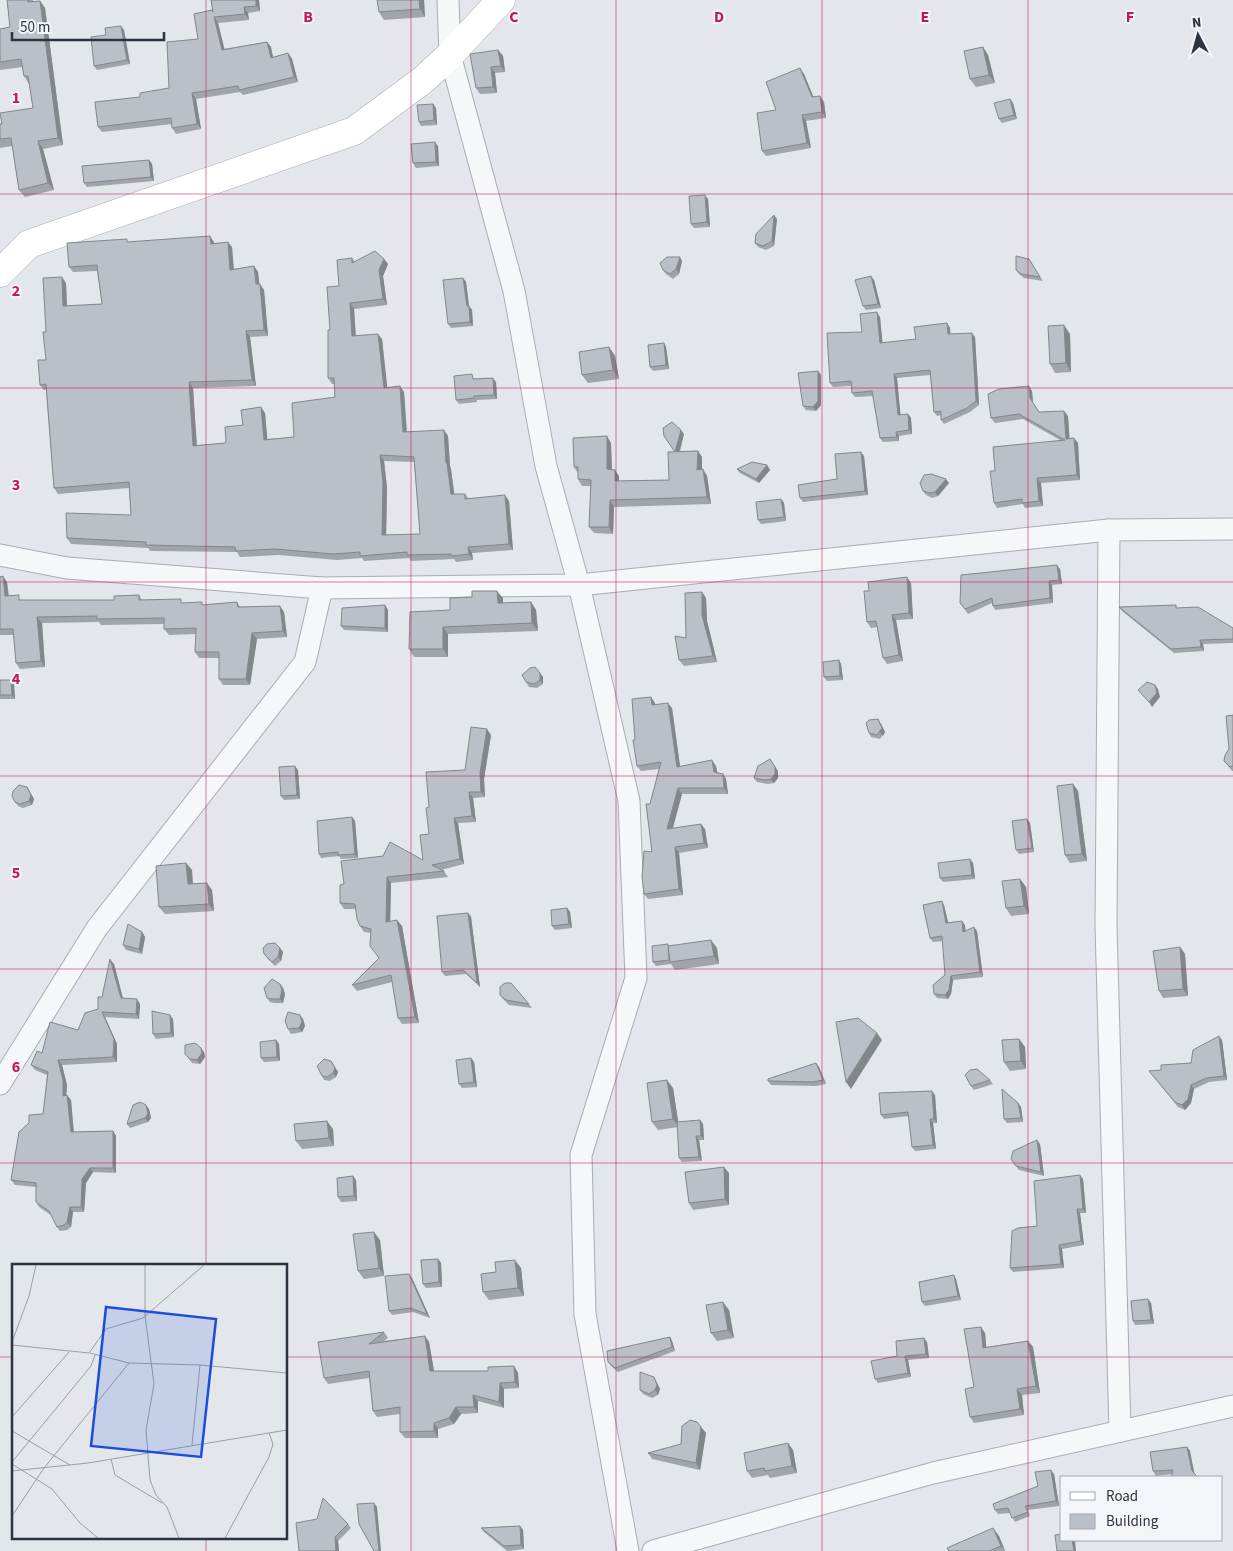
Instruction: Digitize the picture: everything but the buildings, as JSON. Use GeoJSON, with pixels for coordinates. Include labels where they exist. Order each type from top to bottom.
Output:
{"type":"FeatureCollection","features":[{"type":"Feature","properties":{"kind":"street"},"geometry":{"type":"LineString","coordinates":[[448,0],[450,56],[514,291],[546,466],[579,586],[629,801],[636,978],[581,1155],[585,1314],[628,1551]]}},
{"type":"Feature","properties":{"kind":"street"},"geometry":{"type":"LineString","coordinates":[[0,273],[29,244],[354,131],[423,80],[450,56],[501,0]]}},
{"type":"Feature","properties":{"kind":"street"},"geometry":{"type":"LineString","coordinates":[[0,555],[67,568],[322,588],[579,586],[1109,530],[1233,529]]}},
{"type":"Feature","properties":{"kind":"street"},"geometry":{"type":"LineString","coordinates":[[1109,530],[1106,926],[1120,1431]]}},
{"type":"Feature","properties":{"kind":"street"},"geometry":{"type":"LineString","coordinates":[[0,1084],[97,928],[305,662],[322,588]]}},
{"type":"Feature","properties":{"kind":"street"},"geometry":{"type":"LineString","coordinates":[[653,1551],[932,1473],[1233,1406]]}}]}
